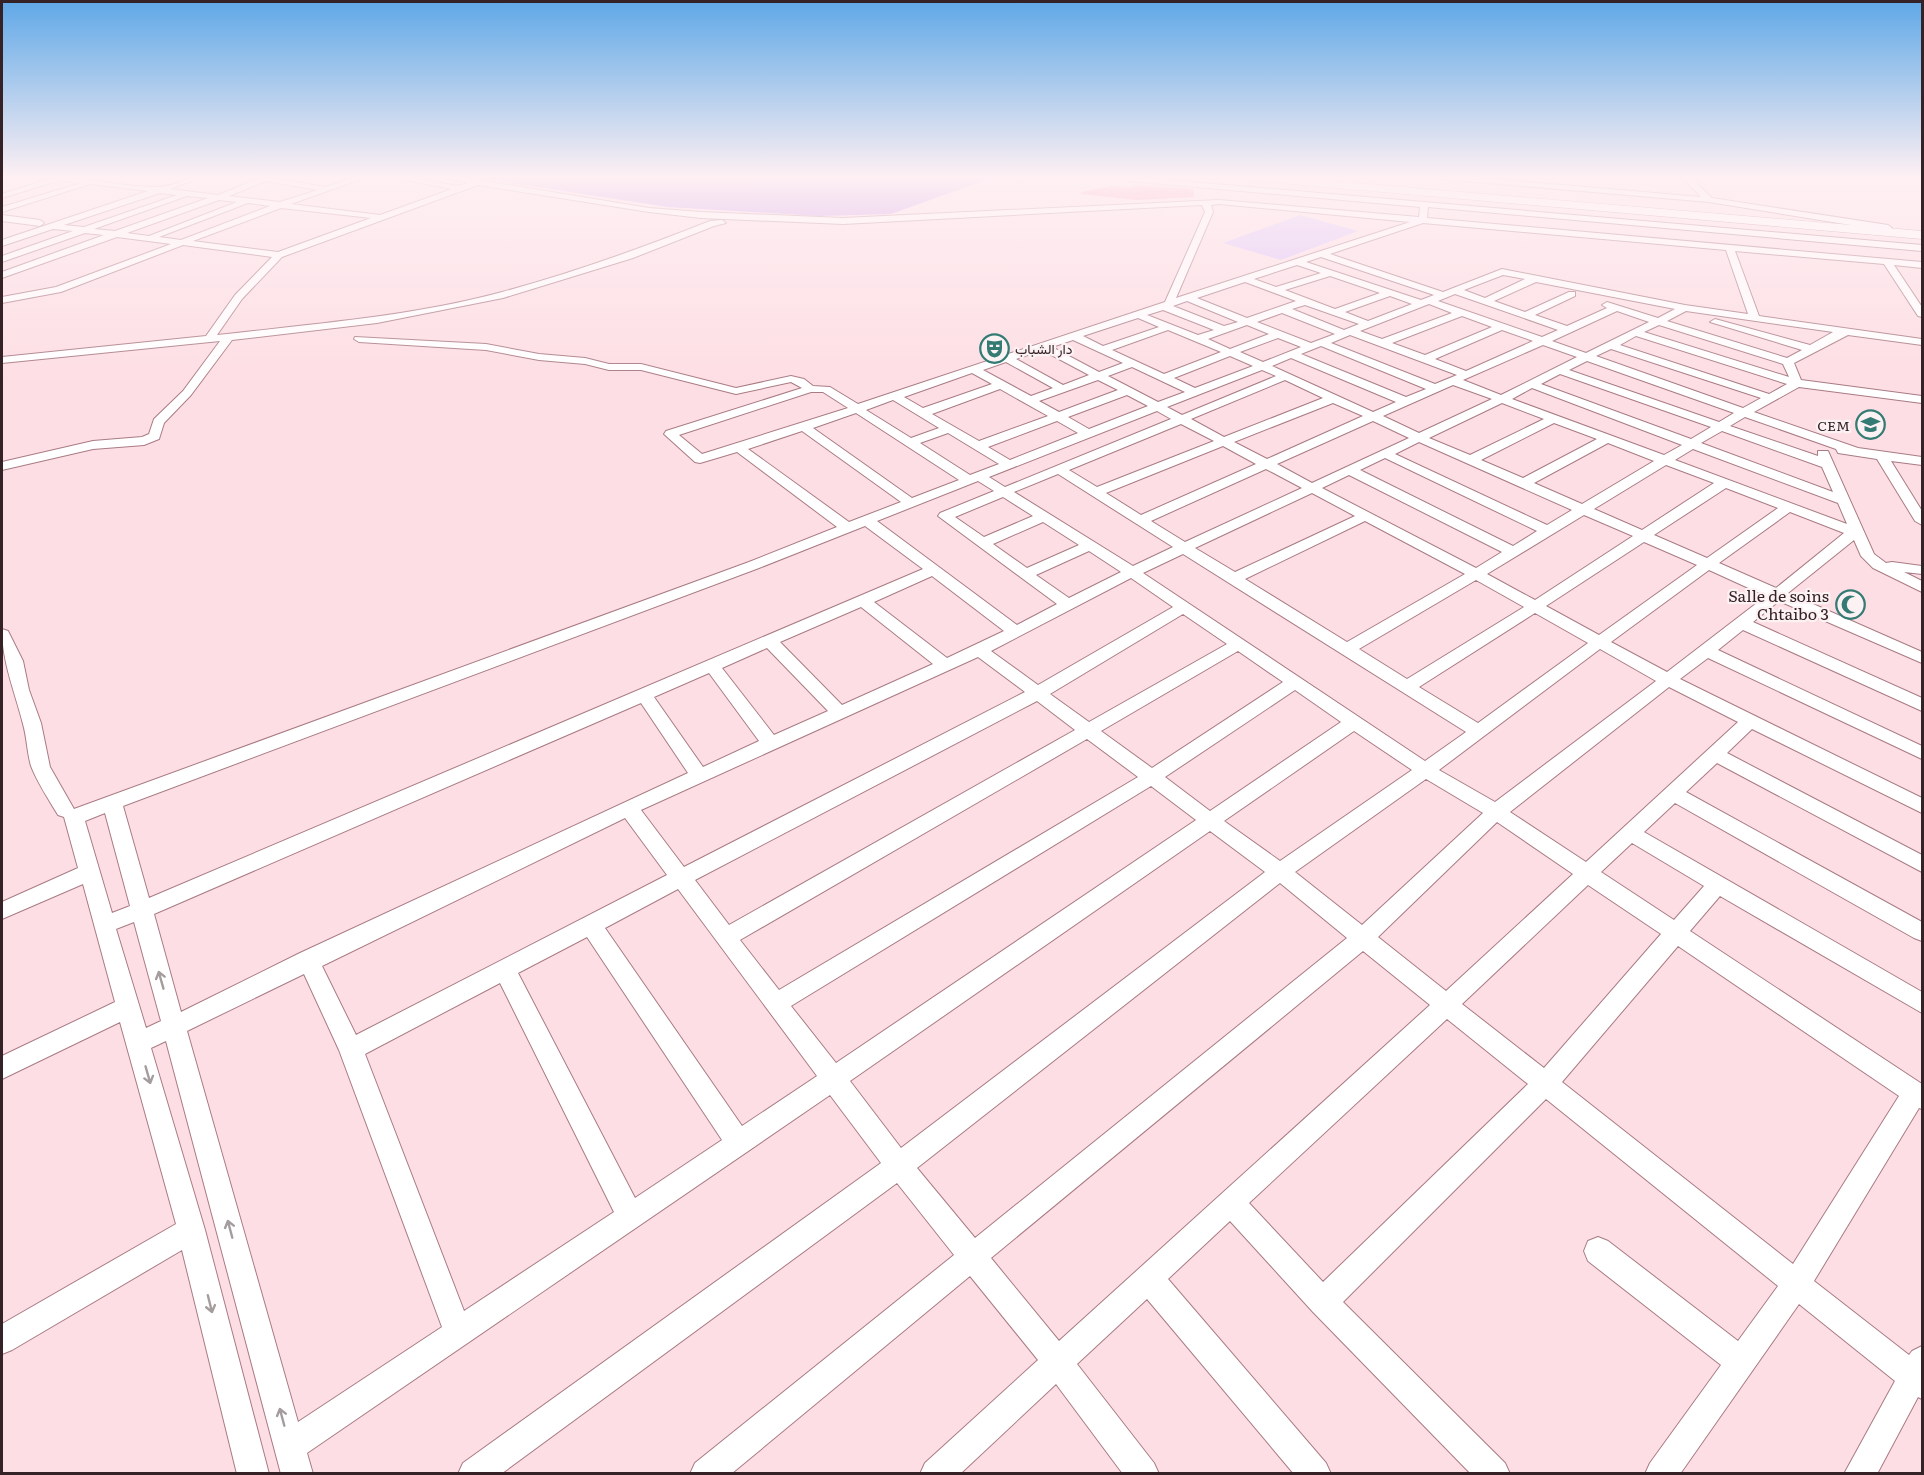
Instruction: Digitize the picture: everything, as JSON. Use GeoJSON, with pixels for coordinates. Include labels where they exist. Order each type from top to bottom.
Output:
{"type":"FeatureCollection","features":[{"type":"Feature","properties":{"kind":"street"},"geometry":{"type":"LineString","coordinates":[[2,258],[38,246]]}},
{"type":"Feature","properties":{"kind":"street"},"geometry":{"type":"LineString","coordinates":[[2,275],[83,246]]}},
{"type":"Feature","properties":{"kind":"street"},"geometry":{"type":"LineString","coordinates":[[2,300],[42,294],[174,246]]}},
{"type":"Feature","properties":{"kind":"street"},"geometry":{"type":"LineString","coordinates":[[213,246],[274,254],[297,246]]}},
{"type":"Feature","properties":{"kind":"street"},"geometry":{"type":"LineString","coordinates":[[2,360],[228,339],[377,320],[503,295],[630,256],[656,246]]}},
{"type":"Feature","properties":{"kind":"street"},"geometry":{"type":"LineString","coordinates":[[1166,305],[1194,246]]}},
{"type":"Feature","properties":{"kind":"street"},"geometry":{"type":"LineString","coordinates":[[1346,246],[1191,296],[1074,336],[973,369],[894,396],[855,409],[803,426],[739,448],[700,459],[670,434],[810,389],[826,389],[855,409],[909,443],[1004,492],[1132,572],[1425,770],[1496,812],[1918,1095],[1797,1283],[1661,1473]]}},
{"type":"Feature","properties":{"kind":"street"},"geometry":{"type":"LineString","coordinates":[[1716,246],[1923,265]]}},
{"type":"Feature","properties":{"kind":"street"},"geometry":{"type":"LineString","coordinates":[[1898,246],[1923,248]]}},
{"type":"Feature","properties":{"kind":"street"},"geometry":{"type":"LineString","coordinates":[[1729,247],[1755,318]]}},
{"type":"Feature","properties":{"kind":"street"},"geometry":{"type":"LineString","coordinates":[[209,339],[238,297],[260,276],[274,254]]}},
{"type":"Feature","properties":{"kind":"street"},"geometry":{"type":"LineString","coordinates":[[1321,254],[1450,293],[1486,301],[1569,330]]}},
{"type":"Feature","properties":{"kind":"street"},"geometry":{"type":"LineString","coordinates":[[1886,261],[1923,314]]}},
{"type":"Feature","properties":{"kind":"street"},"geometry":{"type":"LineString","coordinates":[[1298,262],[1390,293],[1461,313],[1853,451]]}},
{"type":"Feature","properties":{"kind":"street"},"geometry":{"type":"LineString","coordinates":[[70,813],[112,802],[731,573],[1502,272],[1682,309],[1923,342]]}},
{"type":"Feature","properties":{"kind":"street"},"geometry":{"type":"LineString","coordinates":[[1277,290],[1331,273]]}},
{"type":"Feature","properties":{"kind":"street"},"geometry":{"type":"LineString","coordinates":[[1245,279],[1368,324]]}},
{"type":"Feature","properties":{"kind":"street"},"geometry":{"type":"LineString","coordinates":[[1486,301],[1533,279],[1572,294],[1788,362],[1838,334],[1851,332]]}},
{"type":"Feature","properties":{"kind":"street"},"geometry":{"type":"LineString","coordinates":[[2,287],[42,294]]}},
{"type":"Feature","properties":{"kind":"street"},"geometry":{"type":"LineString","coordinates":[[1335,312],[1390,293]]}},
{"type":"Feature","properties":{"kind":"street"},"geometry":{"type":"LineString","coordinates":[[1526,315],[1572,294]]}},
{"type":"Feature","properties":{"kind":"street"},"geometry":{"type":"LineString","coordinates":[[1191,296],[1437,389]]}},
{"type":"Feature","properties":{"kind":"street"},"geometry":{"type":"LineString","coordinates":[[1198,339],[1306,301]]}},
{"type":"Feature","properties":{"kind":"street"},"geometry":{"type":"LineString","coordinates":[[1166,305],[1224,330]]}},
{"type":"Feature","properties":{"kind":"street"},"geometry":{"type":"LineString","coordinates":[[1141,520],[1616,308]]}},
{"type":"Feature","properties":{"kind":"street"},"geometry":{"type":"LineString","coordinates":[[1282,309],[1468,375]]}},
{"type":"Feature","properties":{"kind":"street"},"geometry":{"type":"LineString","coordinates":[[139,1043],[628,808],[979,650],[1132,572],[1504,398],[1682,309],[1810,349]]}},
{"type":"Feature","properties":{"kind":"street"},"geometry":{"type":"LineString","coordinates":[[1382,343],[1461,313]]}},
{"type":"Feature","properties":{"kind":"street"},"geometry":{"type":"LineString","coordinates":[[1137,314],[1261,365],[1420,438],[1923,658]]}},
{"type":"Feature","properties":{"kind":"street"},"geometry":{"type":"LineString","coordinates":[[1251,320],[1278,334],[1315,344]]}},
{"type":"Feature","properties":{"kind":"street"},"geometry":{"type":"LineString","coordinates":[[1104,349],[1168,327]]}},
{"type":"Feature","properties":{"kind":"street"},"geometry":{"type":"LineString","coordinates":[[1425,359],[1501,327]]}},
{"type":"Feature","properties":{"kind":"street"},"geometry":{"type":"LineString","coordinates":[[1636,333],[1797,383],[1923,400]]}},
{"type":"Feature","properties":{"kind":"street"},"geometry":{"type":"LineString","coordinates":[[1164,378],[1278,334]]}},
{"type":"Feature","properties":{"kind":"street"},"geometry":{"type":"LineString","coordinates":[[1074,336],[1194,392]]}},
{"type":"Feature","properties":{"kind":"street"},"geometry":{"type":"LineString","coordinates":[[2,466],[93,445],[144,441],[155,436],[158,422],[187,393],[228,339]]}},
{"type":"Feature","properties":{"kind":"street"},"geometry":{"type":"LineString","coordinates":[[359,339],[486,346],[539,357],[578,360],[609,368],[641,367],[736,392],[791,379],[797,380],[810,389]]}},
{"type":"Feature","properties":{"kind":"street"},"geometry":{"type":"LineString","coordinates":[[1610,345],[1771,398]]}},
{"type":"Feature","properties":{"kind":"street"},"geometry":{"type":"LineString","coordinates":[[1042,346],[1536,606],[1668,680],[1923,806]]}},
{"type":"Feature","properties":{"kind":"street"},"geometry":{"type":"LineString","coordinates":[[1290,354],[1407,402]]}},
{"type":"Feature","properties":{"kind":"street"},"geometry":{"type":"LineString","coordinates":[[1007,358],[1062,389]]}},
{"type":"Feature","properties":{"kind":"street"},"geometry":{"type":"LineString","coordinates":[[1788,362],[1797,383]]}},
{"type":"Feature","properties":{"kind":"street"},"geometry":{"type":"LineString","coordinates":[[1029,401],[1134,363]]}},
{"type":"Feature","properties":{"kind":"street"},"geometry":{"type":"LineString","coordinates":[[973,369],[1089,434]]}},
{"type":"Feature","properties":{"kind":"street"},"geometry":{"type":"LineString","coordinates":[[1559,370],[1827,464]]}},
{"type":"Feature","properties":{"kind":"street"},"geometry":{"type":"LineString","coordinates":[[1068,605],[945,516],[1286,376]]}},
{"type":"Feature","properties":{"kind":"street"},"geometry":{"type":"LineString","coordinates":[[1454,381],[1856,532]]}},
{"type":"Feature","properties":{"kind":"street"},"geometry":{"type":"LineString","coordinates":[[1346,650],[1666,461],[1743,412],[1797,383]]}},
{"type":"Feature","properties":{"kind":"street"},"geometry":{"type":"LineString","coordinates":[[1532,384],[1844,501]]}},
{"type":"Feature","properties":{"kind":"street"},"geometry":{"type":"LineString","coordinates":[[922,413],[1000,385]]}},
{"type":"Feature","properties":{"kind":"street"},"geometry":{"type":"LineString","coordinates":[[978,446],[1127,391]]}},
{"type":"Feature","properties":{"kind":"street"},"geometry":{"type":"LineString","coordinates":[[894,396],[1010,465]]}},
{"type":"Feature","properties":{"kind":"street"},"geometry":{"type":"LineString","coordinates":[[1096,492],[1334,398]]}},
{"type":"Feature","properties":{"kind":"street"},"geometry":{"type":"LineString","coordinates":[[1470,460],[1555,418]]}},
{"type":"Feature","properties":{"kind":"street"},"geometry":{"type":"LineString","coordinates":[[803,426],[911,503]]}},
{"type":"Feature","properties":{"kind":"street"},"geometry":{"type":"LineString","coordinates":[[909,443],[949,429]]}},
{"type":"Feature","properties":{"kind":"street"},"geometry":{"type":"LineString","coordinates":[[1524,483],[1608,438]]}},
{"type":"Feature","properties":{"kind":"street"},"geometry":{"type":"LineString","coordinates":[[739,448],[847,528]]}},
{"type":"Feature","properties":{"kind":"street"},"geometry":{"type":"LineString","coordinates":[[1923,461],[1853,451],[1820,449],[1868,556],[1878,565],[1923,588]]}},
{"type":"Feature","properties":{"kind":"street"},"geometry":{"type":"LineString","coordinates":[[1386,454],[1549,531]]}},
{"type":"Feature","properties":{"kind":"street"},"geometry":{"type":"LineString","coordinates":[[1882,456],[1923,521]]}},
{"type":"Feature","properties":{"kind":"street"},"geometry":{"type":"LineString","coordinates":[[1060,470],[1479,732]]}},
{"type":"Feature","properties":{"kind":"street"},"geometry":{"type":"LineString","coordinates":[[1351,471],[1514,552]]}},
{"type":"Feature","properties":{"kind":"street"},"geometry":{"type":"LineString","coordinates":[[1406,687],[1536,606],[1724,483]]}},
{"type":"Feature","properties":{"kind":"street"},"geometry":{"type":"LineString","coordinates":[[474,1473],[899,1166],[1280,872],[1479,732],[1788,507]]}},
{"type":"Feature","properties":{"kind":"street"},"geometry":{"type":"LineString","coordinates":[[1233,579],[1365,516]]}},
{"type":"Feature","properties":{"kind":"street"},"geometry":{"type":"LineString","coordinates":[[983,543],[1044,517]]}},
{"type":"Feature","properties":{"kind":"street"},"geometry":{"type":"LineString","coordinates":[[866,520],[1016,631]]}},
{"type":"Feature","properties":{"kind":"street"},"geometry":{"type":"LineString","coordinates":[[706,1473],[973,1258],[1363,938],[1496,812],[1856,532]]}},
{"type":"Feature","properties":{"kind":"street"},"geometry":{"type":"LineString","coordinates":[[1025,574],[1089,546]]}},
{"type":"Feature","properties":{"kind":"street"},"geometry":{"type":"LineString","coordinates":[[1878,565],[1923,570]]}},
{"type":"Feature","properties":{"kind":"street"},"geometry":{"type":"LineString","coordinates":[[105,924],[934,570]]}},
{"type":"Feature","properties":{"kind":"street"},"geometry":{"type":"LineString","coordinates":[[863,601],[945,665]]}},
{"type":"Feature","properties":{"kind":"street"},"geometry":{"type":"LineString","coordinates":[[351,1049],[1038,693],[1183,607]]}},
{"type":"Feature","properties":{"kind":"street"},"geometry":{"type":"LineString","coordinates":[[1742,622],[1923,705]]}},
{"type":"Feature","properties":{"kind":"street"},"geometry":{"type":"LineString","coordinates":[[2,634],[15,661],[20,690],[32,723],[41,767],[70,813],[90,872],[191,1230],[253,1473]]}},
{"type":"Feature","properties":{"kind":"street"},"geometry":{"type":"LineString","coordinates":[[769,642],[840,713]]}},
{"type":"Feature","properties":{"kind":"street"},"geometry":{"type":"LineString","coordinates":[[726,937],[1239,644]]}},
{"type":"Feature","properties":{"kind":"street"},"geometry":{"type":"LineString","coordinates":[[979,650],[1280,872],[1797,1283],[1919,1374],[1860,1473]]}},
{"type":"Feature","properties":{"kind":"street"},"geometry":{"type":"LineString","coordinates":[[1706,650],[1923,753]]}},
{"type":"Feature","properties":{"kind":"street"},"geometry":{"type":"LineString","coordinates":[[712,666],[771,744]]}},
{"type":"Feature","properties":{"kind":"street"},"geometry":{"type":"LineString","coordinates":[[776,1003],[1152,777],[1295,682]]}},
{"type":"Feature","properties":{"kind":"street"},"geometry":{"type":"LineString","coordinates":[[644,695],[700,776]]}},
{"type":"Feature","properties":{"kind":"street"},"geometry":{"type":"LineString","coordinates":[[936,1473],[1447,1004],[1750,721]]}},
{"type":"Feature","properties":{"kind":"street"},"geometry":{"type":"LineString","coordinates":[[290,1446],[739,1143],[1354,722]]}},
{"type":"Feature","properties":{"kind":"street"},"geometry":{"type":"LineString","coordinates":[[1715,754],[1923,864]]}},
{"type":"Feature","properties":{"kind":"street"},"geometry":{"type":"LineString","coordinates":[[1673,793],[1923,932]]}},
{"type":"Feature","properties":{"kind":"street"},"geometry":{"type":"LineString","coordinates":[[112,802],[297,1473]]}},
{"type":"Feature","properties":{"kind":"street"},"geometry":{"type":"LineString","coordinates":[[628,808],[899,1166],[1057,1361],[1143,1473]]}},
{"type":"Feature","properties":{"kind":"street"},"geometry":{"type":"LineString","coordinates":[[1630,833],[1923,1003]]}},
{"type":"Feature","properties":{"kind":"street"},"geometry":{"type":"LineString","coordinates":[[2,911],[90,872]]}},
{"type":"Feature","properties":{"kind":"street"},"geometry":{"type":"LineString","coordinates":[[1323,1302],[1546,1083],[1718,884]]}},
{"type":"Feature","properties":{"kind":"street"},"geometry":{"type":"LineString","coordinates":[[590,924],[739,1143]]}},
{"type":"Feature","properties":{"kind":"street"},"geometry":{"type":"LineString","coordinates":[[308,960],[351,1049],[458,1332]]}},
{"type":"Feature","properties":{"kind":"street"},"geometry":{"type":"LineString","coordinates":[[504,969],[630,1216]]}},
{"type":"Feature","properties":{"kind":"street"},"geometry":{"type":"LineString","coordinates":[[2,1068],[128,1007]]}},
{"type":"Feature","properties":{"kind":"street"},"geometry":{"type":"LineString","coordinates":[[1231,1203],[1323,1302],[1494,1473]]}},
{"type":"Feature","properties":{"kind":"street"},"geometry":{"type":"LineString","coordinates":[[2,1340],[191,1230]]}},
{"type":"Feature","properties":{"kind":"street"},"geometry":{"type":"LineString","coordinates":[[1598,1251],[1741,1362]]}},
{"type":"Feature","properties":{"kind":"street"},"geometry":{"type":"LineString","coordinates":[[1148,1278],[1315,1473]]}},
{"type":"Feature","properties":{"kind":"shaded area"},"geometry":{"type":"Polygon","coordinates":[[[1233,246],[1319,246],[1281,260],[1233,246]]]}},
{"type":"Feature","properties":{"kind":"place","name":"دار الشباب"},"geometry":{"type":"Point","coordinates":[994,348]}},
{"type":"Feature","properties":{"kind":"place","name":"CEM"},"geometry":{"type":"Point","coordinates":[1871,425]}},
{"type":"Feature","properties":{"kind":"place","name":"Salle de soins Chtaibo 3"},"geometry":{"type":"Point","coordinates":[1850,604]}}]}
